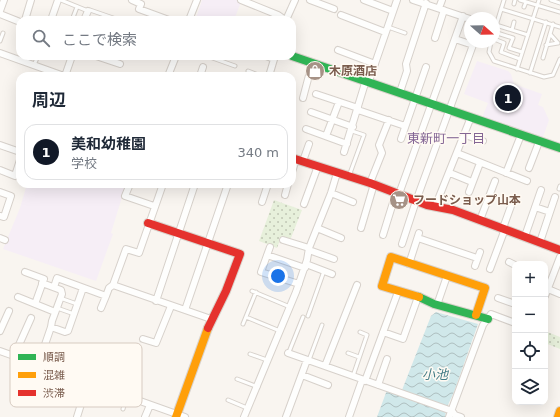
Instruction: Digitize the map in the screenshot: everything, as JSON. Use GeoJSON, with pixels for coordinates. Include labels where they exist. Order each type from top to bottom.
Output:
{"type":"FeatureCollection","features":[{"type":"Feature","properties":{"kind":"street"},"geometry":{"type":"LineString","coordinates":[[0,11],[4,0]]}},
{"type":"Feature","properties":{"kind":"street"},"geometry":{"type":"LineString","coordinates":[[25,16],[31,0]]}},
{"type":"Feature","properties":{"kind":"street"},"geometry":{"type":"LineString","coordinates":[[53,16],[59,0]]}},
{"type":"Feature","properties":{"kind":"street"},"geometry":{"type":"LineString","coordinates":[[132,0],[141,4],[139,9],[158,16]]}},
{"type":"Feature","properties":{"kind":"street"},"geometry":{"type":"LineString","coordinates":[[191,16],[197,0]]}},
{"type":"Feature","properties":{"kind":"street"},"geometry":{"type":"LineString","coordinates":[[241,0],[280,16]]}},
{"type":"Feature","properties":{"kind":"street"},"geometry":{"type":"LineString","coordinates":[[288,16],[295,0]]}},
{"type":"Feature","properties":{"kind":"street"},"geometry":{"type":"LineString","coordinates":[[310,0],[334,9]]}},
{"type":"Feature","properties":{"kind":"street"},"geometry":{"type":"LineString","coordinates":[[364,0],[392,11]]}},
{"type":"Feature","properties":{"kind":"street"},"geometry":{"type":"LineString","coordinates":[[344,152],[367,80],[375,64],[397,0]]}},
{"type":"Feature","properties":{"kind":"street"},"geometry":{"type":"LineString","coordinates":[[383,235],[397,193],[433,104],[463,16],[424,2],[413,0]]}},
{"type":"Feature","properties":{"kind":"street"},"geometry":{"type":"LineString","coordinates":[[435,38],[442,9],[442,0]]}},
{"type":"Feature","properties":{"kind":"street"},"geometry":{"type":"LineString","coordinates":[[400,92],[407,71],[406,64],[424,2]]}},
{"type":"Feature","properties":{"kind":"street"},"geometry":{"type":"LineString","coordinates":[[86,16],[88,11]]}},
{"type":"Feature","properties":{"kind":"street"},"geometry":{"type":"LineString","coordinates":[[0,14],[16,20]]}},
{"type":"Feature","properties":{"kind":"street"},"geometry":{"type":"LineString","coordinates":[[341,15],[386,29]]}},
{"type":"Feature","properties":{"kind":"street"},"geometry":{"type":"LineString","coordinates":[[402,244],[416,200],[451,110],[473,45],[455,39]]}},
{"type":"Feature","properties":{"kind":"street"},"geometry":{"type":"LineString","coordinates":[[338,50],[375,64]]}},
{"type":"Feature","properties":{"kind":"street"},"geometry":{"type":"LineString","coordinates":[[0,53],[16,59]]}},
{"type":"Feature","properties":{"kind":"street"},"geometry":{"type":"LineString","coordinates":[[296,58],[312,64],[367,80],[539,142],[560,148]]}},
{"type":"Feature","properties":{"kind":"street"},"geometry":{"type":"LineString","coordinates":[[20,60],[54,72]]}},
{"type":"Feature","properties":{"kind":"street"},"geometry":{"type":"LineString","coordinates":[[66,72],[71,60]]}},
{"type":"Feature","properties":{"kind":"street"},"geometry":{"type":"LineString","coordinates":[[108,60],[120,64]]}},
{"type":"Feature","properties":{"kind":"street"},"geometry":{"type":"LineString","coordinates":[[170,72],[174,60]]}},
{"type":"Feature","properties":{"kind":"street"},"geometry":{"type":"LineString","coordinates":[[270,72],[274,60]]}},
{"type":"Feature","properties":{"kind":"street"},"geometry":{"type":"LineString","coordinates":[[303,98],[312,64]]}},
{"type":"Feature","properties":{"kind":"street"},"geometry":{"type":"LineString","coordinates":[[201,72],[203,67]]}},
{"type":"Feature","properties":{"kind":"street"},"geometry":{"type":"LineString","coordinates":[[401,139],[426,67]]}},
{"type":"Feature","properties":{"kind":"street"},"geometry":{"type":"LineString","coordinates":[[316,94],[405,126]]}},
{"type":"Feature","properties":{"kind":"street"},"geometry":{"type":"LineString","coordinates":[[326,136],[339,102]]}},
{"type":"Feature","properties":{"kind":"street"},"geometry":{"type":"LineString","coordinates":[[311,112],[352,129]]}},
{"type":"Feature","properties":{"kind":"street"},"geometry":{"type":"LineString","coordinates":[[435,207],[458,153],[471,117]]}},
{"type":"Feature","properties":{"kind":"street"},"geometry":{"type":"LineString","coordinates":[[360,228],[382,153],[379,145],[389,120]]}},
{"type":"Feature","properties":{"kind":"street"},"geometry":{"type":"LineString","coordinates":[[306,129],[347,144]]}},
{"type":"Feature","properties":{"kind":"street"},"geometry":{"type":"LineString","coordinates":[[465,135],[483,141]]}},
{"type":"Feature","properties":{"kind":"street"},"geometry":{"type":"LineString","coordinates":[[506,173],[521,135]]}},
{"type":"Feature","properties":{"kind":"street"},"geometry":{"type":"LineString","coordinates":[[529,168],[539,142]]}},
{"type":"Feature","properties":{"kind":"street"},"geometry":{"type":"LineString","coordinates":[[309,144],[297,159],[435,207],[453,210],[560,250]]}},
{"type":"Feature","properties":{"kind":"street"},"geometry":{"type":"LineString","coordinates":[[0,146],[16,151]]}},
{"type":"Feature","properties":{"kind":"street"},"geometry":{"type":"LineString","coordinates":[[458,153],[527,181]]}},
{"type":"Feature","properties":{"kind":"street"},"geometry":{"type":"LineString","coordinates":[[469,192],[480,163]]}},
{"type":"Feature","properties":{"kind":"street"},"geometry":{"type":"LineString","coordinates":[[304,204],[318,166]]}},
{"type":"Feature","properties":{"kind":"street"},"geometry":{"type":"LineString","coordinates":[[0,170],[15,176],[16,173]]}},
{"type":"Feature","properties":{"kind":"street"},"geometry":{"type":"LineString","coordinates":[[244,417],[258,388],[299,284],[309,249],[331,193],[337,173]]}},
{"type":"Feature","properties":{"kind":"street"},"geometry":{"type":"LineString","coordinates":[[450,173],[472,182]]}},
{"type":"Feature","properties":{"kind":"street"},"geometry":{"type":"LineString","coordinates":[[480,220],[495,181]]}},
{"type":"Feature","properties":{"kind":"street"},"geometry":{"type":"LineString","coordinates":[[128,188],[125,196],[154,206]]}},
{"type":"Feature","properties":{"kind":"street"},"geometry":{"type":"LineString","coordinates":[[101,308],[109,288],[113,285],[126,249],[139,253],[148,223],[161,188]]}},
{"type":"Feature","properties":{"kind":"street"},"geometry":{"type":"LineString","coordinates":[[156,301],[194,188]]}},
{"type":"Feature","properties":{"kind":"street"},"geometry":{"type":"LineString","coordinates":[[185,310],[227,188]]}},
{"type":"Feature","properties":{"kind":"street"},"geometry":{"type":"LineString","coordinates":[[262,202],[267,188]]}},
{"type":"Feature","properties":{"kind":"street"},"geometry":{"type":"LineString","coordinates":[[285,195],[287,188]]}},
{"type":"Feature","properties":{"kind":"street"},"geometry":{"type":"LineString","coordinates":[[525,236],[541,190]]}},
{"type":"Feature","properties":{"kind":"street"},"geometry":{"type":"LineString","coordinates":[[0,192],[11,196],[4,217],[0,216]]}},
{"type":"Feature","properties":{"kind":"street"},"geometry":{"type":"LineString","coordinates":[[331,193],[353,202]]}},
{"type":"Feature","properties":{"kind":"street"},"geometry":{"type":"LineString","coordinates":[[540,242],[555,197]]}},
{"type":"Feature","properties":{"kind":"street"},"geometry":{"type":"LineString","coordinates":[[490,269],[511,206]]}},
{"type":"Feature","properties":{"kind":"street"},"geometry":{"type":"LineString","coordinates":[[535,207],[550,212]]}},
{"type":"Feature","properties":{"kind":"street"},"geometry":{"type":"LineString","coordinates":[[142,402],[179,416],[211,318],[226,291],[240,254],[148,223]]}},
{"type":"Feature","properties":{"kind":"street"},"geometry":{"type":"LineString","coordinates":[[317,228],[341,238]]}},
{"type":"Feature","properties":{"kind":"street"},"geometry":{"type":"LineString","coordinates":[[409,264],[418,236],[479,255],[475,266]]}},
{"type":"Feature","properties":{"kind":"street"},"geometry":{"type":"LineString","coordinates":[[283,240],[334,259]]}},
{"type":"Feature","properties":{"kind":"street"},"geometry":{"type":"LineString","coordinates":[[270,247],[261,272],[299,284]]}},
{"type":"Feature","properties":{"kind":"street"},"geometry":{"type":"LineString","coordinates":[[267,255],[332,274]]}},
{"type":"Feature","properties":{"kind":"street"},"geometry":{"type":"LineString","coordinates":[[548,289],[560,256]]}},
{"type":"Feature","properties":{"kind":"street"},"geometry":{"type":"LineString","coordinates":[[476,315],[485,288],[391,258],[382,286],[438,305],[488,319]]}},
{"type":"Feature","properties":{"kind":"street"},"geometry":{"type":"LineString","coordinates":[[25,272],[44,279],[35,304]]}},
{"type":"Feature","properties":{"kind":"street"},"geometry":{"type":"LineString","coordinates":[[438,305],[447,276]]}},
{"type":"Feature","properties":{"kind":"street"},"geometry":{"type":"LineString","coordinates":[[548,277],[552,278]]}},
{"type":"Feature","properties":{"kind":"street"},"geometry":{"type":"LineString","coordinates":[[54,287],[57,278],[106,296]]}},
{"type":"Feature","properties":{"kind":"street"},"geometry":{"type":"LineString","coordinates":[[42,283],[61,290],[60,298],[45,343]]}},
{"type":"Feature","properties":{"kind":"street"},"geometry":{"type":"LineString","coordinates":[[113,285],[156,301],[211,318]]}},
{"type":"Feature","properties":{"kind":"street"},"geometry":{"type":"LineString","coordinates":[[325,366],[357,285]]}},
{"type":"Feature","properties":{"kind":"street"},"geometry":{"type":"LineString","coordinates":[[51,327],[65,332],[68,331],[83,288]]}},
{"type":"Feature","properties":{"kind":"street"},"geometry":{"type":"LineString","coordinates":[[349,417],[398,292]]}},
{"type":"Feature","properties":{"kind":"street"},"geometry":{"type":"LineString","coordinates":[[548,294],[560,294]]}},
{"type":"Feature","properties":{"kind":"street"},"geometry":{"type":"LineString","coordinates":[[18,297],[56,310]]}},
{"type":"Feature","properties":{"kind":"street"},"geometry":{"type":"LineString","coordinates":[[383,332],[403,339],[418,297]]}},
{"type":"Feature","properties":{"kind":"street"},"geometry":{"type":"LineString","coordinates":[[498,298],[512,303]]}},
{"type":"Feature","properties":{"kind":"street"},"geometry":{"type":"LineString","coordinates":[[143,339],[156,344],[171,306]]}},
{"type":"Feature","properties":{"kind":"street"},"geometry":{"type":"LineString","coordinates":[[0,331],[6,324],[9,312]]}},
{"type":"Feature","properties":{"kind":"street"},"geometry":{"type":"LineString","coordinates":[[450,414],[483,324],[492,314],[512,322]]}},
{"type":"Feature","properties":{"kind":"street"},"geometry":{"type":"LineString","coordinates":[[20,343],[31,318]]}},
{"type":"Feature","properties":{"kind":"street"},"geometry":{"type":"LineString","coordinates":[[0,351],[10,355]]}},
{"type":"Feature","properties":{"kind":"street"},"geometry":{"type":"LineString","coordinates":[[288,353],[378,385],[461,417]]}},
{"type":"Feature","properties":{"kind":"street"},"geometry":{"type":"LineString","coordinates":[[378,385],[387,359]]}},
{"type":"Feature","properties":{"kind":"street"},"geometry":{"type":"LineString","coordinates":[[286,417],[308,360]]}},
{"type":"Feature","properties":{"kind":"street"},"geometry":{"type":"LineString","coordinates":[[302,375],[328,385]]}},
{"type":"Feature","properties":{"kind":"street"},"geometry":{"type":"LineString","coordinates":[[145,417],[150,405]]}},
{"type":"Feature","properties":{"kind":"street"},"geometry":{"type":"LineString","coordinates":[[77,417],[81,407]]}},
{"type":"Feature","properties":{"kind":"street"},"geometry":{"type":"LineString","coordinates":[[558,417],[560,411]]}},
{"type":"Feature","properties":{"kind":"lane"},"geometry":{"type":"LineString","coordinates":[[59,0],[88,11],[90,10],[107,16]]}},
{"type":"Feature","properties":{"kind":"lane"},"geometry":{"type":"LineString","coordinates":[[500,12],[504,0]]}},
{"type":"Feature","properties":{"kind":"lane"},"geometry":{"type":"LineString","coordinates":[[514,4],[515,0]]}},
{"type":"Feature","properties":{"kind":"lane"},"geometry":{"type":"LineString","coordinates":[[520,0],[560,12]]}},
{"type":"Feature","properties":{"kind":"lane"},"geometry":{"type":"LineString","coordinates":[[517,69],[539,0]]}},
{"type":"Feature","properties":{"kind":"lane"},"geometry":{"type":"LineString","coordinates":[[551,0],[560,3]]}},
{"type":"Feature","properties":{"kind":"lane"},"geometry":{"type":"LineString","coordinates":[[524,7],[526,2]]}},
{"type":"Feature","properties":{"kind":"lane"},"geometry":{"type":"LineString","coordinates":[[74,16],[77,7]]}},
{"type":"Feature","properties":{"kind":"lane"},"geometry":{"type":"LineString","coordinates":[[501,9],[560,27]]}},
{"type":"Feature","properties":{"kind":"lane"},"geometry":{"type":"LineString","coordinates":[[512,30],[514,22]]}},
{"type":"Feature","properties":{"kind":"lane"},"geometry":{"type":"LineString","coordinates":[[530,73],[546,22]]}},
{"type":"Feature","properties":{"kind":"lane"},"geometry":{"type":"LineString","coordinates":[[543,58],[553,24]]}},
{"type":"Feature","properties":{"kind":"lane"},"geometry":{"type":"LineString","coordinates":[[500,26],[528,35]]}},
{"type":"Feature","properties":{"kind":"lane"},"geometry":{"type":"LineString","coordinates":[[386,29],[405,33]]}},
{"type":"Feature","properties":{"kind":"lane"},"geometry":{"type":"LineString","coordinates":[[0,41],[3,33]]}},
{"type":"Feature","properties":{"kind":"lane"},"geometry":{"type":"LineString","coordinates":[[500,34],[513,38],[509,48],[522,52]]}},
{"type":"Feature","properties":{"kind":"lane"},"geometry":{"type":"LineString","coordinates":[[546,45],[558,43],[550,34]]}},
{"type":"Feature","properties":{"kind":"lane"},"geometry":{"type":"LineString","coordinates":[[500,41],[504,42],[501,52],[520,59]]}},
{"type":"Feature","properties":{"kind":"lane"},"geometry":{"type":"LineString","coordinates":[[490,48],[489,52],[494,61],[530,73],[549,77],[557,71],[560,60]]}},
{"type":"Feature","properties":{"kind":"lane"},"geometry":{"type":"LineString","coordinates":[[34,65],[36,60]]}},
{"type":"Feature","properties":{"kind":"lane"},"geometry":{"type":"LineString","coordinates":[[218,60],[235,66]]}},
{"type":"Feature","properties":{"kind":"lane"},"geometry":{"type":"LineString","coordinates":[[349,176],[364,135],[352,129]]}},
{"type":"Feature","properties":{"kind":"lane"},"geometry":{"type":"LineString","coordinates":[[308,316],[324,271]]}},
{"type":"Feature","properties":{"kind":"lane"},"geometry":{"type":"LineString","coordinates":[[243,324],[254,292],[290,307]]}},
{"type":"Feature","properties":{"kind":"lane"},"geometry":{"type":"LineString","coordinates":[[60,298],[78,304]]}},
{"type":"Feature","properties":{"kind":"lane"},"geometry":{"type":"LineString","coordinates":[[56,310],[74,314]]}},
{"type":"Feature","properties":{"kind":"lane"},"geometry":{"type":"LineString","coordinates":[[246,317],[280,331]]}},
{"type":"Feature","properties":{"kind":"lane"},"geometry":{"type":"LineString","coordinates":[[288,353],[303,317]]}},
{"type":"Feature","properties":{"kind":"lane"},"geometry":{"type":"LineString","coordinates":[[308,360],[322,324]]}},
{"type":"Feature","properties":{"kind":"lane"},"geometry":{"type":"LineString","coordinates":[[353,376],[368,335],[360,332]]}},
{"type":"Feature","properties":{"kind":"lane"},"geometry":{"type":"LineString","coordinates":[[348,353],[360,358]]}},
{"type":"Feature","properties":{"kind":"lane"},"geometry":{"type":"LineString","coordinates":[[250,354],[269,360]]}},
{"type":"Feature","properties":{"kind":"lane"},"geometry":{"type":"LineString","coordinates":[[237,380],[258,388]]}},
{"type":"Feature","properties":{"kind":"lane"},"geometry":{"type":"LineString","coordinates":[[228,400],[248,409]]}},
{"type":"Feature","properties":{"kind":"shaded area"},"geometry":{"type":"Polygon","coordinates":[[[202,0],[236,0],[241,2],[236,16],[197,16],[202,0]]]}},
{"type":"Feature","properties":{"kind":"shaded area"},"geometry":{"type":"Polygon","coordinates":[[[477,61],[508,71],[511,74],[514,84],[542,94],[538,105],[543,107],[549,120],[542,140],[482,118],[488,103],[464,94],[477,61]]]}},
{"type":"Feature","properties":{"kind":"shaded area"},"geometry":{"type":"Polygon","coordinates":[[[26,188],[125,188],[111,233],[113,234],[96,281],[3,249],[20,208],[26,188]]]}},
{"type":"Feature","properties":{"kind":"green space"},"geometry":{"type":"Polygon","coordinates":[[[274,200],[302,210],[289,243],[280,240],[277,248],[259,241],[274,200]]]}},
{"type":"Feature","properties":{"kind":"green space"},"geometry":{"type":"Polygon","coordinates":[[[548,332],[560,337],[560,349],[548,344],[548,332]]]}},
{"type":"Feature","properties":{"kind":"water","name":"小池"},"geometry":{"type":"Polygon","coordinates":[[[436,312],[478,324],[454,392],[447,407],[402,390],[431,316],[436,312]]]}},
{"type":"Feature","properties":{"kind":"water"},"geometry":{"type":"Polygon","coordinates":[[[387,390],[446,412],[445,417],[377,417],[387,390]]]}},
{"type":"Feature","properties":{"kind":"traffic: fast"},"geometry":{"type":"LineString","coordinates":[[296,57],[560,148]]}},
{"type":"Feature","properties":{"kind":"traffic: fast"},"geometry":{"type":"LineString","coordinates":[[419,297],[434,304],[488,319]]}},
{"type":"Feature","properties":{"kind":"traffic: slow"},"geometry":{"type":"LineString","coordinates":[[419,297],[382,286],[391,257],[485,288],[476,315]]}},
{"type":"Feature","properties":{"kind":"traffic: slow"},"geometry":{"type":"LineString","coordinates":[[176,417],[208,328]]}},
{"type":"Feature","properties":{"kind":"traffic: slow"},"geometry":{"type":"LineString","coordinates":[[558,417],[560,411]]}},
{"type":"Feature","properties":{"kind":"traffic: jam"},"geometry":{"type":"LineString","coordinates":[[296,159],[370,183],[427,205],[453,210],[560,250]]}},
{"type":"Feature","properties":{"kind":"traffic: jam"},"geometry":{"type":"LineString","coordinates":[[148,223],[240,254],[226,291],[208,328]]}},
{"type":"Feature","properties":{"kind":"place","name":"木原酒店"},"geometry":{"type":"Point","coordinates":[315,71]}},
{"type":"Feature","properties":{"kind":"place","name":"美和幼稚園"},"geometry":{"type":"Point","coordinates":[508,98]}},
{"type":"Feature","properties":{"kind":"place","name":"フードショップ山本"},"geometry":{"type":"Point","coordinates":[399,200]}},
{"type":"Feature","properties":{"kind":"district","name":"東新町一丁目"},"geometry":{"type":"Point","coordinates":[446,138]}}]}
